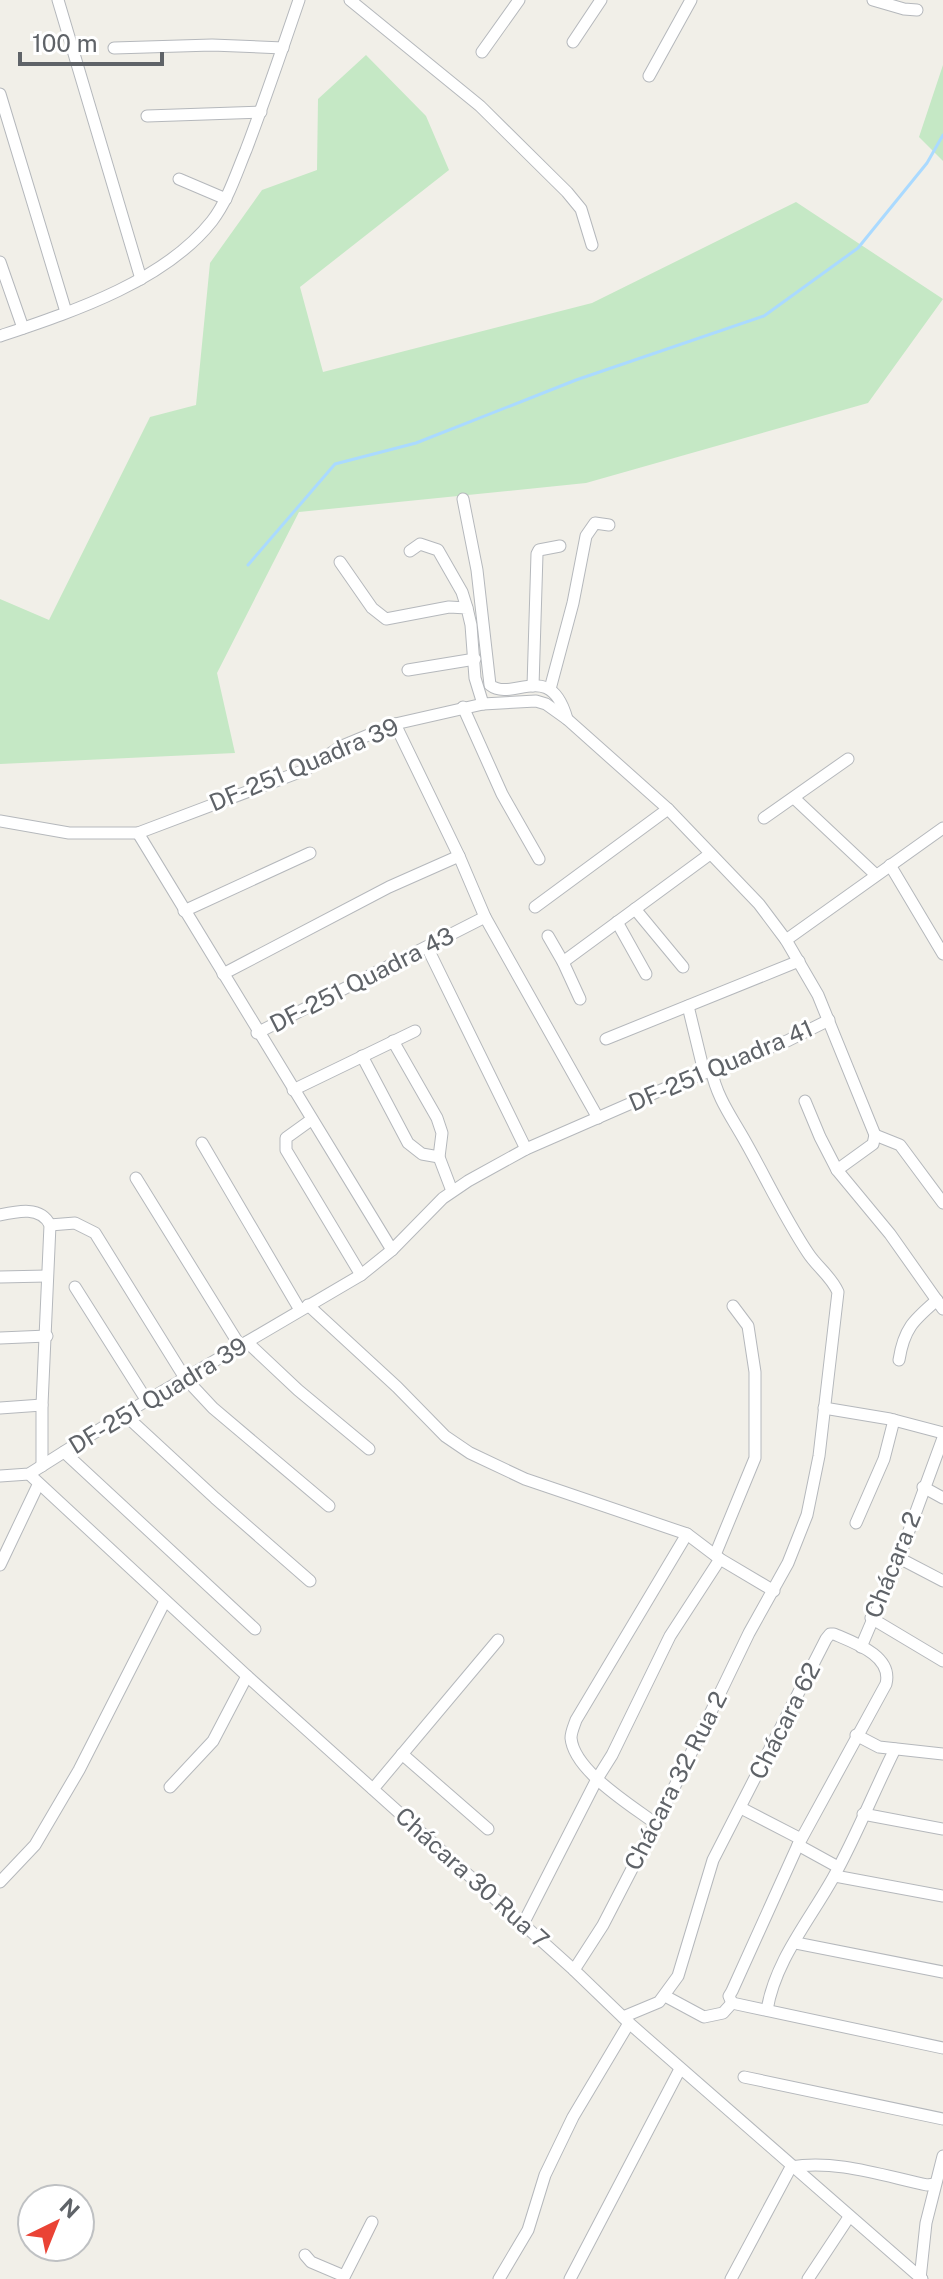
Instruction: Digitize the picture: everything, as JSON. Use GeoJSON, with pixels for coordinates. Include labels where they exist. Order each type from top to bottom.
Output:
{"type":"FeatureCollection","features":[{"type":"Feature","properties":{"kind":"street"},"geometry":{"type":"LineString","coordinates":[[58,0],[141,279]]}},
{"type":"Feature","properties":{"kind":"street"},"geometry":{"type":"LineString","coordinates":[[0,336],[66,312],[141,279],[174,259],[213,219],[226,199],[261,112],[299,0]]}},
{"type":"Feature","properties":{"kind":"street"},"geometry":{"type":"LineString","coordinates":[[350,0],[463,91],[567,192],[581,209],[592,245]]}},
{"type":"Feature","properties":{"kind":"street"},"geometry":{"type":"LineString","coordinates":[[482,52],[519,0]]}},
{"type":"Feature","properties":{"kind":"street"},"geometry":{"type":"LineString","coordinates":[[573,42],[601,0]]}},
{"type":"Feature","properties":{"kind":"street"},"geometry":{"type":"LineString","coordinates":[[649,76],[691,0]]}},
{"type":"Feature","properties":{"kind":"street"},"geometry":{"type":"LineString","coordinates":[[873,0],[917,10]]}},
{"type":"Feature","properties":{"kind":"street"},"geometry":{"type":"LineString","coordinates":[[114,48],[212,45],[283,48]]}},
{"type":"Feature","properties":{"kind":"street"},"geometry":{"type":"LineString","coordinates":[[0,94],[66,312]]}},
{"type":"Feature","properties":{"kind":"street"},"geometry":{"type":"LineString","coordinates":[[147,116],[261,112]]}},
{"type":"Feature","properties":{"kind":"street"},"geometry":{"type":"LineString","coordinates":[[179,179],[226,199]]}},
{"type":"Feature","properties":{"kind":"street"},"geometry":{"type":"LineString","coordinates":[[0,262],[23,328]]}},
{"type":"Feature","properties":{"kind":"street"},"geometry":{"type":"LineString","coordinates":[[463,499],[477,570],[490,685],[498,690],[533,686],[550,689],[559,698],[567,719]]}},
{"type":"Feature","properties":{"kind":"street"},"geometry":{"type":"LineString","coordinates":[[550,689],[573,603],[586,536],[595,523],[609,525]]}},
{"type":"Feature","properties":{"kind":"street"},"geometry":{"type":"LineString","coordinates":[[410,551],[420,544],[438,550],[462,592],[475,659],[475,678],[483,704]]}},
{"type":"Feature","properties":{"kind":"street"},"geometry":{"type":"LineString","coordinates":[[533,686],[537,554],[545,547],[560,546]]}},
{"type":"Feature","properties":{"kind":"street"},"geometry":{"type":"LineString","coordinates":[[340,562],[372,608],[386,619],[449,607],[467,608]]}},
{"type":"Feature","properties":{"kind":"street"},"geometry":{"type":"LineString","coordinates":[[408,670],[475,659]]}},
{"type":"Feature","properties":{"kind":"street","name":"DF-251 Quadra 39"},"geometry":{"type":"LineString","coordinates":[[0,821],[69,833],[138,833],[305,770],[342,746],[395,724],[463,707],[536,701],[546,704],[567,719],[668,809],[710,854]]}},
{"type":"Feature","properties":{"kind":"street"},"geometry":{"type":"LineString","coordinates":[[463,707],[502,794],[539,859]]}},
{"type":"Feature","properties":{"kind":"street","name":"DF-251 Quadra 41"},"geometry":{"type":"LineString","coordinates":[[395,724],[485,917],[598,1118]]}},
{"type":"Feature","properties":{"kind":"street"},"geometry":{"type":"LineString","coordinates":[[764,818],[848,759]]}},
{"type":"Feature","properties":{"kind":"street"},"geometry":{"type":"LineString","coordinates":[[794,798],[876,875]]}},
{"type":"Feature","properties":{"kind":"street"},"geometry":{"type":"LineString","coordinates":[[535,907],[668,809]]}},
{"type":"Feature","properties":{"kind":"street"},"geometry":{"type":"LineString","coordinates":[[786,940],[943,828]]}},
{"type":"Feature","properties":{"kind":"street","name":"DF-251 Quadra 43"},"geometry":{"type":"LineString","coordinates":[[138,833],[257,1033],[485,917]]}},
{"type":"Feature","properties":{"kind":"street"},"geometry":{"type":"LineString","coordinates":[[184,911],[310,853]]}},
{"type":"Feature","properties":{"kind":"street"},"geometry":{"type":"LineString","coordinates":[[563,962],[710,854]]}},
{"type":"Feature","properties":{"kind":"street","name":"DF-251 Quadra 41"},"geometry":{"type":"LineString","coordinates":[[392,1250],[424,1215],[452,1191],[526,1149],[707,1071],[787,1041],[829,1020],[786,940],[741,883],[710,854]]}},
{"type":"Feature","properties":{"kind":"street"},"geometry":{"type":"LineString","coordinates":[[223,974],[389,887],[459,856]]}},
{"type":"Feature","properties":{"kind":"street"},"geometry":{"type":"LineString","coordinates":[[890,865],[943,954]]}},
{"type":"Feature","properties":{"kind":"street"},"geometry":{"type":"LineString","coordinates":[[635,909],[683,967]]}},
{"type":"Feature","properties":{"kind":"street"},"geometry":{"type":"LineString","coordinates":[[617,922],[646,974]]}},
{"type":"Feature","properties":{"kind":"street"},"geometry":{"type":"LineString","coordinates":[[548,936],[580,999]]}},
{"type":"Feature","properties":{"kind":"street"},"geometry":{"type":"LineString","coordinates":[[427,947],[526,1149]]}},
{"type":"Feature","properties":{"kind":"street"},"geometry":{"type":"LineString","coordinates":[[606,1039],[799,961]]}},
{"type":"Feature","properties":{"kind":"street","name":"Chácara 32 Rua 2"},"geometry":{"type":"LineString","coordinates":[[574,1970],[603,1925],[749,1633],[774,1591],[807,1515],[819,1456],[838,1292],[830,1277],[809,1255],[721,1102],[707,1071],[688,1006]]}},
{"type":"Feature","properties":{"kind":"street"},"geometry":{"type":"LineString","coordinates":[[829,1020],[875,1135],[873,1144],[837,1170]]}},
{"type":"Feature","properties":{"kind":"street"},"geometry":{"type":"LineString","coordinates":[[293,1090],[415,1031]]}},
{"type":"Feature","properties":{"kind":"street"},"geometry":{"type":"LineString","coordinates":[[257,1033],[392,1250]]}},
{"type":"Feature","properties":{"kind":"street"},"geometry":{"type":"LineString","coordinates":[[393,1041],[437,1118],[442,1133],[439,1157],[452,1191]]}},
{"type":"Feature","properties":{"kind":"street"},"geometry":{"type":"LineString","coordinates":[[362,1056],[408,1143],[422,1154],[439,1157]]}},
{"type":"Feature","properties":{"kind":"street"},"geometry":{"type":"LineString","coordinates":[[805,1101],[837,1170],[890,1234],[940,1304],[912,1322],[903,1339],[899,1360]]}},
{"type":"Feature","properties":{"kind":"street"},"geometry":{"type":"LineString","coordinates":[[311,1120],[290,1133],[285,1142],[286,1150],[361,1275]]}},
{"type":"Feature","properties":{"kind":"street"},"geometry":{"type":"LineString","coordinates":[[875,1135],[900,1145],[943,1203]]}},
{"type":"Feature","properties":{"kind":"street"},"geometry":{"type":"LineString","coordinates":[[202,1143],[304,1308],[397,1387],[445,1436],[470,1453],[525,1479],[687,1534],[774,1591]]}},
{"type":"Feature","properties":{"kind":"street"},"geometry":{"type":"LineString","coordinates":[[136,1178],[243,1344],[369,1449]]}},
{"type":"Feature","properties":{"kind":"street"},"geometry":{"type":"LineString","coordinates":[[0,1215],[32,1211],[43,1216],[50,1225],[42,1466]]}},
{"type":"Feature","properties":{"kind":"street"},"geometry":{"type":"LineString","coordinates":[[50,1225],[75,1223],[95,1233],[185,1378],[213,1408],[329,1506]]}},
{"type":"Feature","properties":{"kind":"street","name":"DF-251 Quadra 39"},"geometry":{"type":"LineString","coordinates":[[0,1476],[29,1474],[124,1414],[361,1275],[392,1250]]}},
{"type":"Feature","properties":{"kind":"street"},"geometry":{"type":"LineString","coordinates":[[0,1277],[47,1276]]}},
{"type":"Feature","properties":{"kind":"street"},"geometry":{"type":"LineString","coordinates":[[75,1287],[147,1401]]}},
{"type":"Feature","properties":{"kind":"street"},"geometry":{"type":"LineString","coordinates":[[523,1924],[612,1755],[670,1636],[718,1557],[755,1458],[755,1372],[748,1326],[733,1306]]}},
{"type":"Feature","properties":{"kind":"street"},"geometry":{"type":"LineString","coordinates":[[0,1338],[47,1336]]}},
{"type":"Feature","properties":{"kind":"street"},"geometry":{"type":"LineString","coordinates":[[0,1408],[42,1405]]}},
{"type":"Feature","properties":{"kind":"street"},"geometry":{"type":"LineString","coordinates":[[824,1408],[894,1420],[943,1436]]}},
{"type":"Feature","properties":{"kind":"street"},"geometry":{"type":"LineString","coordinates":[[124,1414],[310,1581]]}},
{"type":"Feature","properties":{"kind":"street"},"geometry":{"type":"LineString","coordinates":[[856,1523],[884,1459],[894,1420]]}},
{"type":"Feature","properties":{"kind":"street","name":"Chácara 2"},"geometry":{"type":"LineString","coordinates":[[861,1647],[899,1558],[943,1436]]}},
{"type":"Feature","properties":{"kind":"street"},"geometry":{"type":"LineString","coordinates":[[64,1452],[255,1629]]}},
{"type":"Feature","properties":{"kind":"street","name":"Chácara 30 Rua 7"},"geometry":{"type":"LineString","coordinates":[[29,1474],[680,2069],[921,2278]]}},
{"type":"Feature","properties":{"kind":"street"},"geometry":{"type":"LineString","coordinates":[[0,1565],[38,1485]]}},
{"type":"Feature","properties":{"kind":"street"},"geometry":{"type":"LineString","coordinates":[[923,1487],[943,1498]]}},
{"type":"Feature","properties":{"kind":"street"},"geometry":{"type":"LineString","coordinates":[[656,1824],[597,1779],[575,1752],[571,1738],[572,1731],[687,1534]]}},
{"type":"Feature","properties":{"kind":"street"},"geometry":{"type":"LineString","coordinates":[[899,1558],[943,1581]]}},
{"type":"Feature","properties":{"kind":"street"},"geometry":{"type":"LineString","coordinates":[[0,1882],[35,1845],[79,1770],[165,1601]]}},
{"type":"Feature","properties":{"kind":"street"},"geometry":{"type":"LineString","coordinates":[[871,1618],[943,1661]]}},
{"type":"Feature","properties":{"kind":"street","name":"Chácara 62"},"geometry":{"type":"LineString","coordinates":[[665,1996],[678,1976],[688,1949],[713,1860],[830,1634],[861,1647]]}},
{"type":"Feature","properties":{"kind":"street"},"geometry":{"type":"LineString","coordinates":[[373,1789],[498,1640]]}},
{"type":"Feature","properties":{"kind":"street"},"geometry":{"type":"LineString","coordinates":[[732,2003],[729,1996],[799,1842],[886,1684],[888,1675],[885,1665],[861,1647]]}},
{"type":"Feature","properties":{"kind":"street"},"geometry":{"type":"LineString","coordinates":[[170,1787],[213,1741],[247,1676]]}},
{"type":"Feature","properties":{"kind":"street"},"geometry":{"type":"LineString","coordinates":[[856,1735],[879,1747],[943,1754]]}},
{"type":"Feature","properties":{"kind":"street"},"geometry":{"type":"LineString","coordinates":[[767,2010],[777,1975],[836,1871],[895,1749]]}},
{"type":"Feature","properties":{"kind":"street"},"geometry":{"type":"LineString","coordinates":[[402,1754],[488,1829]]}},
{"type":"Feature","properties":{"kind":"street"},"geometry":{"type":"LineString","coordinates":[[741,1808],[799,1842],[836,1871],[943,1896]]}},
{"type":"Feature","properties":{"kind":"street"},"geometry":{"type":"LineString","coordinates":[[863,1814],[943,1829]]}},
{"type":"Feature","properties":{"kind":"street"},"geometry":{"type":"LineString","coordinates":[[796,1943],[943,1972]]}},
{"type":"Feature","properties":{"kind":"street"},"geometry":{"type":"LineString","coordinates":[[499,2279],[528,2230],[545,2175],[573,2117],[626,2020],[665,1996],[704,2017],[723,2013],[732,2003]]}},
{"type":"Feature","properties":{"kind":"street"},"geometry":{"type":"LineString","coordinates":[[732,2003],[943,2048]]}},
{"type":"Feature","properties":{"kind":"street"},"geometry":{"type":"LineString","coordinates":[[570,2279],[680,2069]]}},
{"type":"Feature","properties":{"kind":"street"},"geometry":{"type":"LineString","coordinates":[[744,2077],[943,2119]]}},
{"type":"Feature","properties":{"kind":"street","name":"Chácara 30 Rua 7"},"geometry":{"type":"LineString","coordinates":[[921,2278],[926,2223],[943,2156]]}},
{"type":"Feature","properties":{"kind":"street"},"geometry":{"type":"LineString","coordinates":[[731,2279],[791,2167],[828,2165],[935,2184]]}},
{"type":"Feature","properties":{"kind":"street"},"geometry":{"type":"LineString","coordinates":[[808,2279],[849,2217]]}},
{"type":"Feature","properties":{"kind":"street"},"geometry":{"type":"LineString","coordinates":[[305,2255],[311,2262],[343,2278],[372,2222]]}},
{"type":"Feature","properties":{"kind":"green space"},"geometry":{"type":"Polygon","coordinates":[[[366,55],[426,116],[449,170],[300,287],[323,372],[592,303],[796,202],[943,299],[868,403],[586,483],[299,512],[217,673],[235,753],[0,764],[0,599],[49,620],[150,417],[196,405],[210,263],[262,190],[317,170],[318,99],[366,55]]]}},
{"type":"Feature","properties":{"kind":"green space"},"geometry":{"type":"Polygon","coordinates":[[[943,65],[943,161],[919,137],[943,65]]]}},
{"type":"Feature","properties":{"kind":"waterway"},"geometry":{"type":"LineString","coordinates":[[248,565],[335,464],[416,443],[576,380],[764,316],[858,248],[927,163],[943,135]]}}]}
